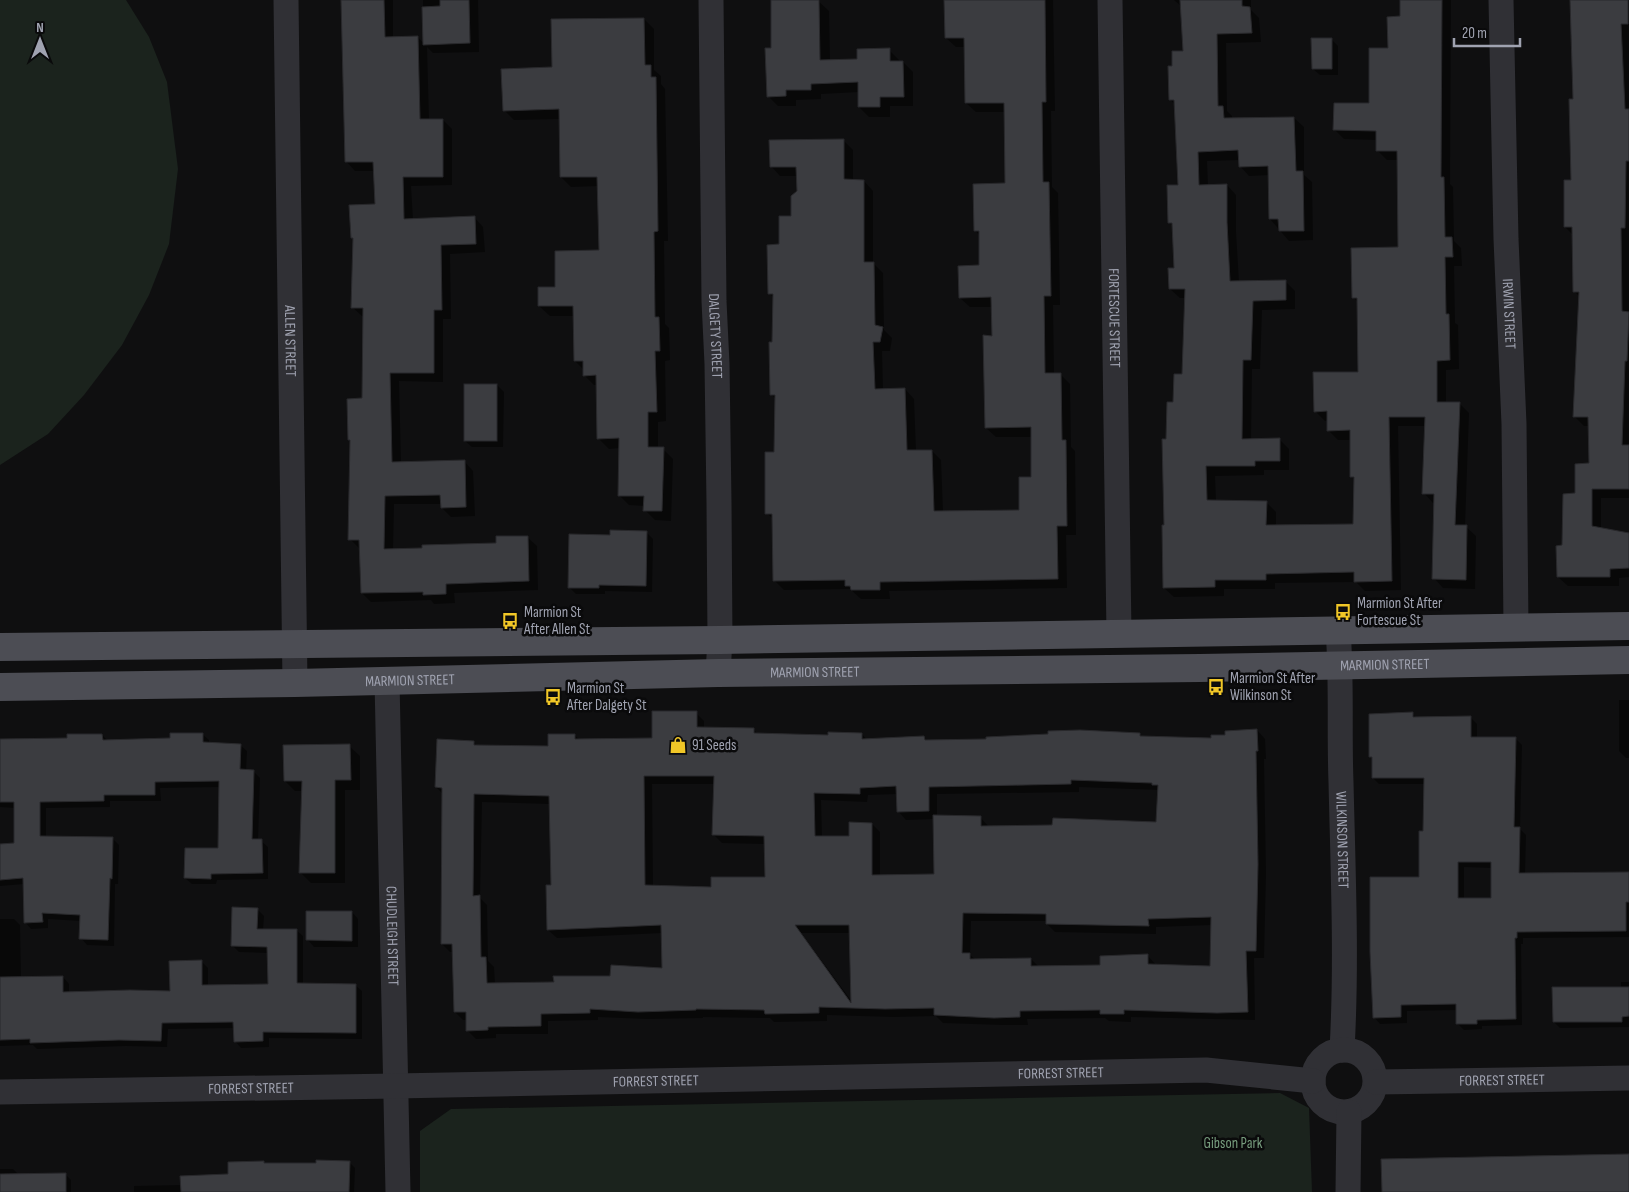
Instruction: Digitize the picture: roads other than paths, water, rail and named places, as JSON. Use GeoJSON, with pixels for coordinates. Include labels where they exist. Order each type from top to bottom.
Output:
{"type":"FeatureCollection","features":[{"type":"Feature","properties":{"kind":"main road"},"geometry":{"type":"LineString","coordinates":[[0,648],[295,643],[720,640],[1629,626]]}},
{"type":"Feature","properties":{"kind":"main road","name":"MARMION STREET"},"geometry":{"type":"LineString","coordinates":[[0,686],[295,683],[718,673],[1200,668],[1629,660]]}},
{"type":"Feature","properties":{"kind":"street","name":"ALLEN STREET"},"geometry":{"type":"LineString","coordinates":[[286,0],[295,683]]}},
{"type":"Feature","properties":{"kind":"street","name":"DALGETY STREET"},"geometry":{"type":"LineString","coordinates":[[711,0],[714,301],[719,503],[720,640],[718,673]]}},
{"type":"Feature","properties":{"kind":"street","name":"FORTESCUE STREET"},"geometry":{"type":"LineString","coordinates":[[1110,0],[1119,634]]}},
{"type":"Feature","properties":{"kind":"street","name":"IRWIN STREET"},"geometry":{"type":"LineString","coordinates":[[1502,0],[1506,239],[1514,424],[1516,628]]}},
{"type":"Feature","properties":{"kind":"street","name":"WILKINSON STREET"},"geometry":{"type":"LineString","coordinates":[[1338,630],[1345,998],[1342,1050]]}},
{"type":"Feature","properties":{"kind":"street","name":"CHUDLEIGH STREET"},"geometry":{"type":"LineString","coordinates":[[387,680],[398,1192]]}},
{"type":"Feature","properties":{"kind":"street"},"geometry":{"type":"LineString","coordinates":[[1342,1050],[1361,1055],[1369,1062],[1376,1082],[1368,1101],[1361,1108],[1349,1112],[1334,1111],[1325,1106],[1318,1099],[1314,1091],[1313,1081],[1314,1072],[1324,1057],[1332,1052],[1342,1050]]}},
{"type":"Feature","properties":{"kind":"street","name":"FORREST STREET"},"geometry":{"type":"LineString","coordinates":[[0,1092],[1206,1070],[1313,1081]]}},
{"type":"Feature","properties":{"kind":"street","name":"FORREST STREET"},"geometry":{"type":"LineString","coordinates":[[1376,1082],[1629,1078]]}},
{"type":"Feature","properties":{"kind":"street"},"geometry":{"type":"LineString","coordinates":[[1348,1192],[1349,1112]]}},
{"type":"Feature","properties":{"kind":"place","name":"Marmion St After Fortescue St"},"geometry":{"type":"Point","coordinates":[1343,612]}},
{"type":"Feature","properties":{"kind":"place","name":"Marmion St After Allen St"},"geometry":{"type":"Point","coordinates":[510,621]}},
{"type":"Feature","properties":{"kind":"place","name":"Marmion St After Wilkinson St"},"geometry":{"type":"Point","coordinates":[1216,687]}},
{"type":"Feature","properties":{"kind":"place","name":"Marmion St After Dalgety St"},"geometry":{"type":"Point","coordinates":[553,697]}},
{"type":"Feature","properties":{"kind":"place","name":"91 Seeds"},"geometry":{"type":"Point","coordinates":[678,745]}},
{"type":"Feature","properties":{"kind":"park label","name":"Gibson Park"},"geometry":{"type":"Point","coordinates":[1233,1143]}}]}
